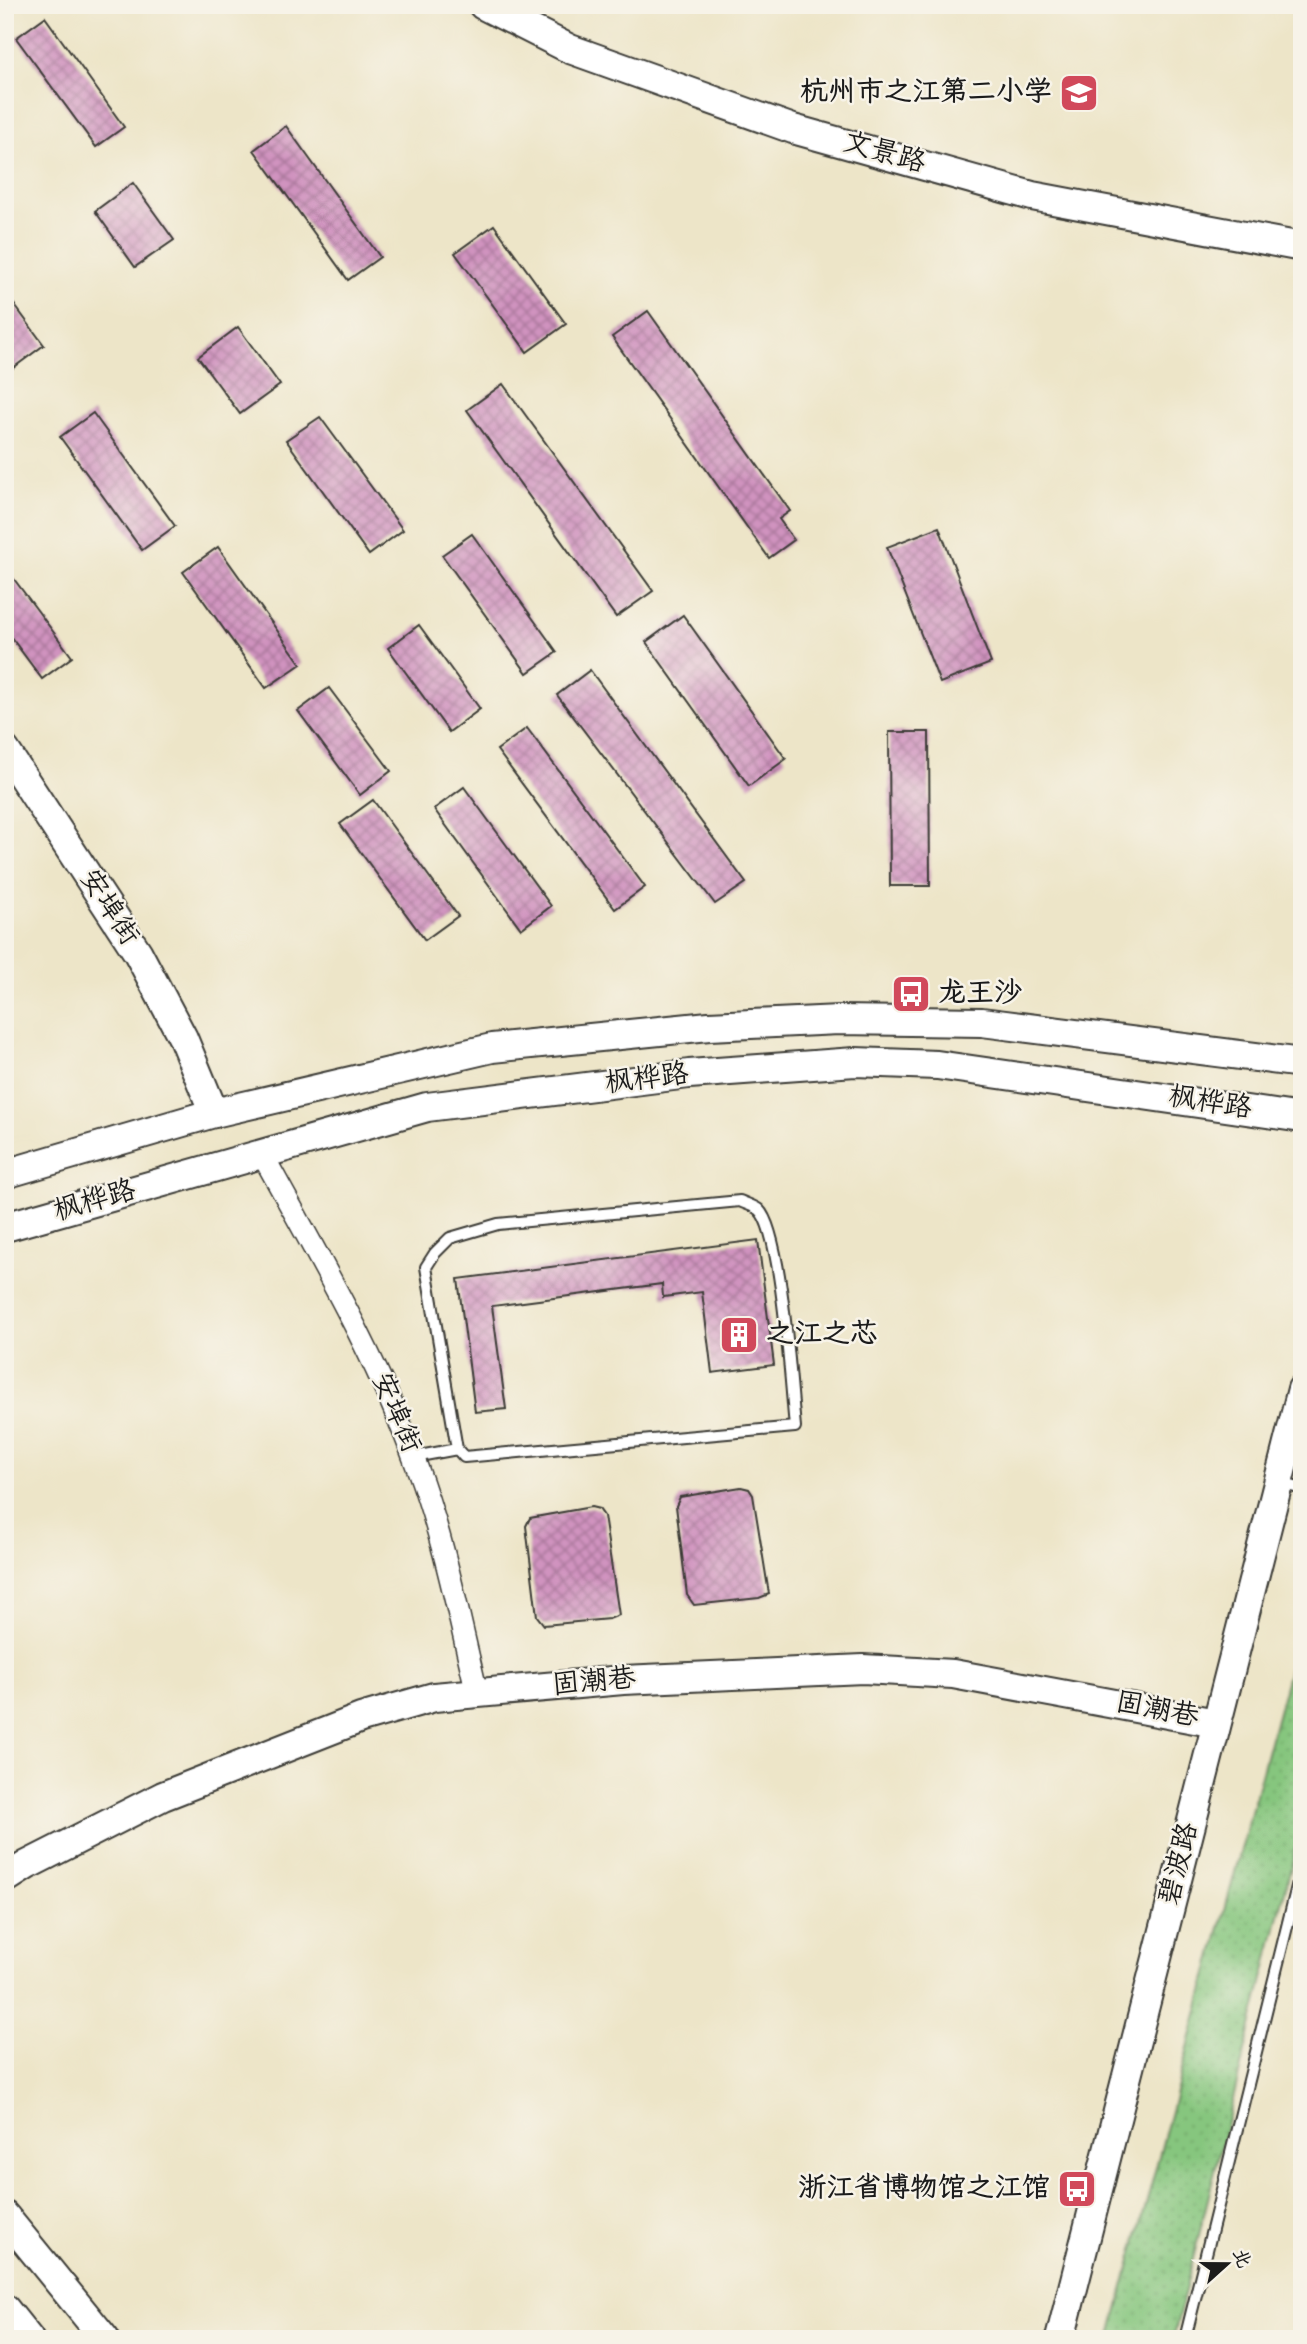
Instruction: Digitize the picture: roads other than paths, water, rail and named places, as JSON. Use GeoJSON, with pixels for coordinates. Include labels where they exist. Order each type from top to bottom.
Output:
{"type":"FeatureCollection","features":[{"type":"Feature","properties":{"kind":"street","name":"文景路"},"geometry":{"type":"LineString","coordinates":[[483,5],[570,49],[793,129],[1032,196],[1302,247]]}},
{"type":"Feature","properties":{"kind":"street","name":"安埠街"},"geometry":{"type":"LineString","coordinates":[[5,750],[138,953],[183,1038],[214,1113]]}},
{"type":"Feature","properties":{"kind":"street","name":"枫桦路"},"geometry":{"type":"LineString","coordinates":[[5,1174],[214,1113],[492,1048],[735,1025],[839,1020],[982,1022],[1302,1063]]}},
{"type":"Feature","properties":{"kind":"street","name":"枫桦路"},"geometry":{"type":"LineString","coordinates":[[5,1227],[261,1152],[427,1107],[689,1074],[855,1062],[950,1066],[1302,1118]]}},
{"type":"Feature","properties":{"kind":"street","name":"安埠街"},"geometry":{"type":"LineString","coordinates":[[261,1152],[377,1370],[414,1457],[439,1539],[477,1693]]}},
{"type":"Feature","properties":{"kind":"street","name":"碧波路"},"geometry":{"type":"LineString","coordinates":[[1060,2339],[1216,1723],[1290,1485],[1302,1389]]}},
{"type":"Feature","properties":{"kind":"street","name":"固潮巷"},"geometry":{"type":"LineString","coordinates":[[5,1880],[105,1824],[225,1770],[362,1717],[434,1697],[623,1680],[863,1669],[953,1674],[1216,1723]]}},
{"type":"Feature","properties":{"kind":"street"},"geometry":{"type":"LineString","coordinates":[[5,2216],[105,2339]]}},
{"type":"Feature","properties":{"kind":"street"},"geometry":{"type":"LineString","coordinates":[[5,2309],[29,2339]]}},
{"type":"Feature","properties":{"kind":"lane"},"geometry":{"type":"LineString","coordinates":[[740,1201],[760,1211],[771,1232],[778,1269],[795,1427],[464,1457],[457,1449],[426,1267],[435,1252],[450,1238],[498,1224],[740,1201]]}},
{"type":"Feature","properties":{"kind":"lane"},"geometry":{"type":"LineString","coordinates":[[414,1457],[457,1449]]}},
{"type":"Feature","properties":{"kind":"lane"},"geometry":{"type":"LineString","coordinates":[[1185,2339],[1302,1866]]}},
{"type":"Feature","properties":{"kind":"place","name":"杭州市之江第二小学"},"geometry":{"type":"Point","coordinates":[1079,93]}},
{"type":"Feature","properties":{"kind":"place","name":"龙王沙"},"geometry":{"type":"Point","coordinates":[911,994]}},
{"type":"Feature","properties":{"kind":"place","name":"之江之芯"},"geometry":{"type":"Point","coordinates":[739,1335]}},
{"type":"Feature","properties":{"kind":"place","name":"浙江省博物馆之江馆"},"geometry":{"type":"Point","coordinates":[1077,2189]}}]}
